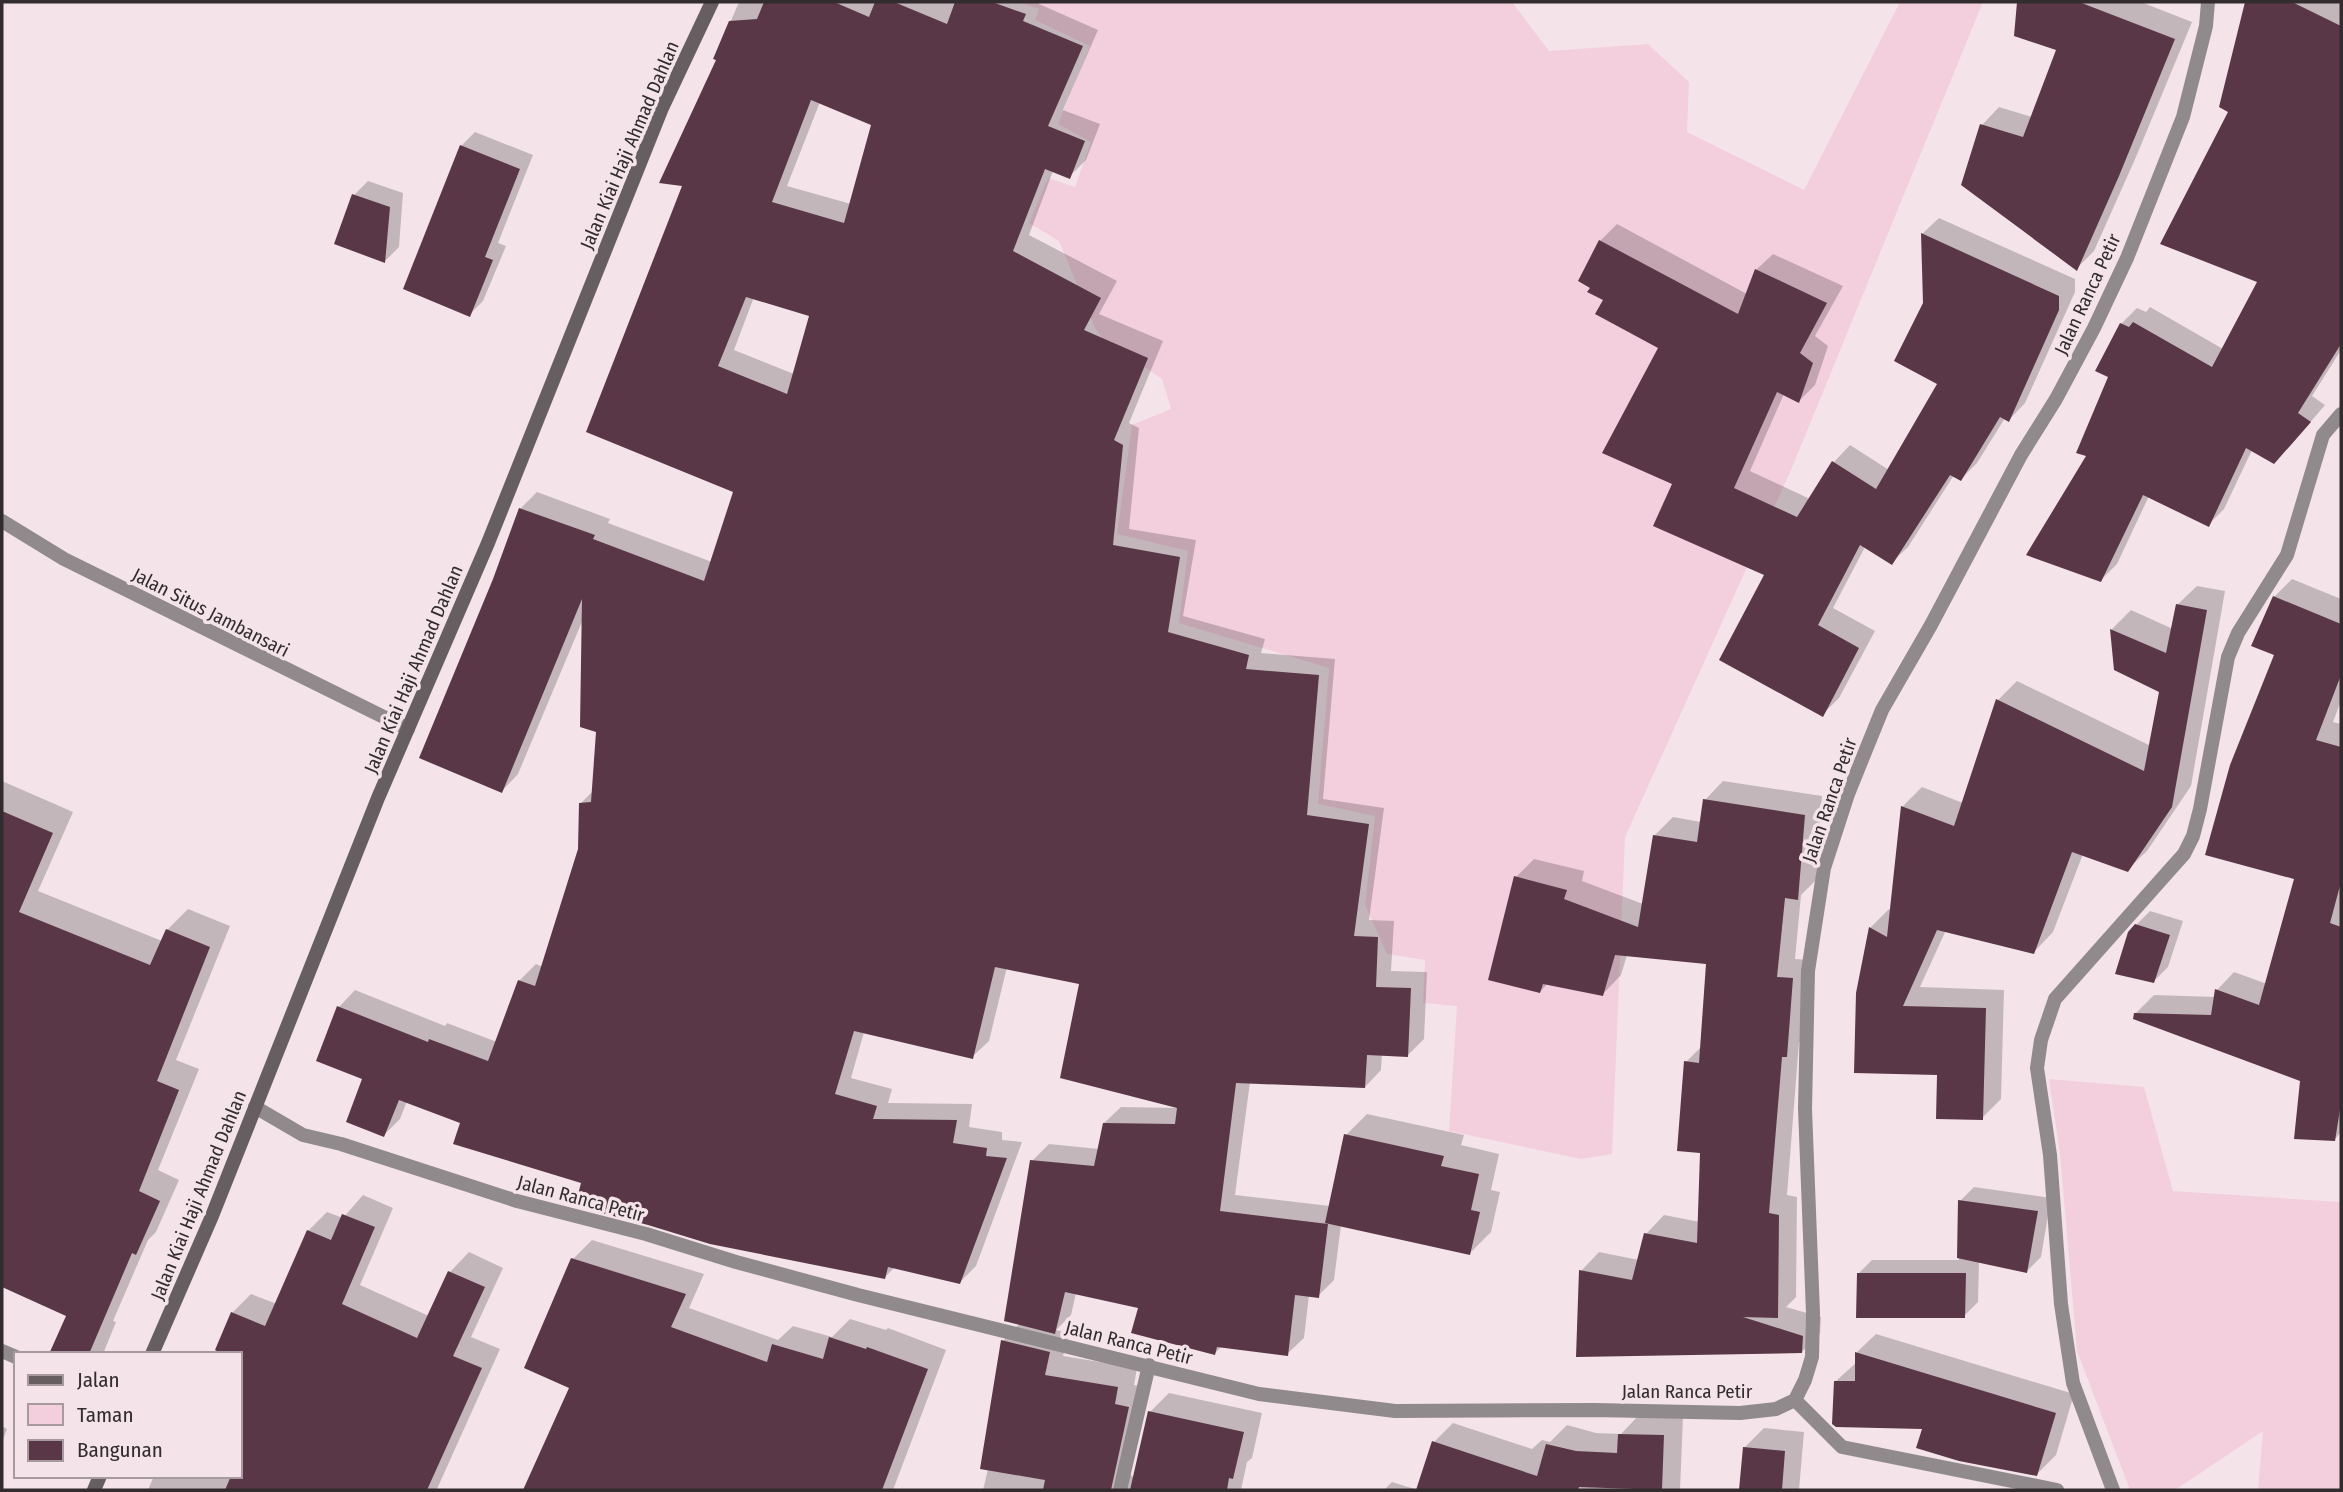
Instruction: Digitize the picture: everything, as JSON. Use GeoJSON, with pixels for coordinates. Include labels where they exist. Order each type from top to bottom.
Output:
{"type":"FeatureCollection","features":[{"type":"Feature","properties":{"kind":"main road","name":"Jalan Kiai Haji Ahmad Dahlan"},"geometry":{"type":"LineString","coordinates":[[153,1352],[212,1216],[408,729],[488,543],[662,108],[712,2]]}},
{"type":"Feature","properties":{"kind":"street","name":"Jalan Ranca Petir"},"geometry":{"type":"LineString","coordinates":[[255,1107],[303,1135],[341,1144],[517,1201],[646,1234],[846,1291],[1259,1394],[1395,1411],[1595,1410],[1740,1413],[1776,1409],[1795,1400],[1812,1357],[1813,1313],[1805,1109],[1808,971],[1824,868],[1848,794],[1882,710],[1931,625],[2021,455],[2056,399],[2127,258],[2183,117],[2206,26],[2208,2]]}},
{"type":"Feature","properties":{"kind":"street"},"geometry":{"type":"LineString","coordinates":[[2113,1490],[2073,1383],[2066,1342],[2050,1155],[2037,1068],[2041,1040],[2055,999],[2184,853],[2193,836],[2228,657],[2238,633],[2287,555],[2323,435],[2341,414]]}},
{"type":"Feature","properties":{"kind":"street","name":"Jalan Situs Jambansari"},"geometry":{"type":"LineString","coordinates":[[2,521],[76,565],[408,729]]}},
{"type":"Feature","properties":{"kind":"street"},"geometry":{"type":"LineString","coordinates":[[1120,1490],[1149,1365]]}},
{"type":"Feature","properties":{"kind":"street"},"geometry":{"type":"LineString","coordinates":[[1795,1400],[1842,1447],[2057,1490]]}},
{"type":"Feature","properties":{"kind":"green space"},"geometry":{"type":"Polygon","coordinates":[[[1019,2],[1512,2],[1549,51],[1648,44],[1689,82],[1687,132],[1804,190],[1900,2],[1983,2],[1791,470],[1625,837],[1612,1154],[1581,1159],[1449,1131],[1457,1006],[1423,1003],[1425,960],[1387,954],[1365,905],[1375,816],[1318,804],[1329,668],[1179,623],[1188,551],[1117,534],[1132,425],[1171,409],[1162,379],[1128,356],[1109,348],[1095,328],[1059,241],[1029,223],[1048,178],[1075,187],[1091,142],[1058,124],[1090,46],[1035,20],[1039,9],[1019,2]]]}},
{"type":"Feature","properties":{"kind":"green space"},"geometry":{"type":"Polygon","coordinates":[[[2049,1079],[2144,1087],[2173,1191],[2341,1202],[2341,1490],[2258,1490],[2263,1431],[2175,1490],[2130,1490],[2077,1351],[2060,1154],[2049,1079]]]}},
{"type":"Feature","properties":{"kind":"building"},"geometry":{"type":"Polygon","coordinates":[[[764,2],[834,2],[869,17],[875,2],[894,2],[947,24],[955,2],[992,2],[1026,14],[1023,21],[1083,46],[1048,126],[1085,141],[1070,179],[1045,169],[1013,251],[1101,298],[1084,330],[1148,358],[1114,440],[1123,445],[1113,545],[1180,557],[1168,632],[1249,655],[1246,669],[1319,675],[1307,815],[1369,824],[1354,936],[1378,937],[1376,987],[1411,988],[1408,1057],[1367,1055],[1365,1088],[1236,1083],[1220,1211],[1328,1224],[1319,1298],[1295,1295],[1288,1356],[1217,1347],[1215,1355],[1131,1333],[1138,1308],[1065,1292],[1055,1334],[1004,1321],[1030,1160],[1094,1166],[1103,1123],[1175,1124],[1177,1108],[1060,1078],[1079,984],[995,967],[973,1059],[854,1031],[835,1094],[877,1106],[873,1119],[957,1120],[953,1143],[987,1148],[986,1156],[1007,1158],[960,1284],[888,1267],[885,1279],[710,1244],[575,1206],[581,1183],[453,1144],[460,1123],[399,1100],[384,1137],[346,1122],[362,1079],[316,1061],[337,1006],[428,1042],[429,1039],[488,1061],[518,980],[535,986],[578,849],[579,803],[591,802],[596,732],[580,727],[582,599],[502,793],[419,758],[493,579],[519,508],[595,535],[593,539],[704,581],[733,492],[586,432],[682,186],[659,183],[716,60],[713,59],[729,21],[757,19],[764,2]],[[811,100],[772,202],[844,223],[871,125],[811,100]],[[746,297],[718,366],[787,394],[809,316],[746,297]]]}},
{"type":"Feature","properties":{"kind":"building"},"geometry":{"type":"Polygon","coordinates":[[[2017,2],[2079,2],[2175,39],[2077,271],[1961,185],[1980,124],[2023,137],[2056,50],[2014,36],[2017,2]]]}},
{"type":"Feature","properties":{"kind":"building"},"geometry":{"type":"Polygon","coordinates":[[[2245,2],[2292,2],[2341,26],[2341,344],[2298,413],[2311,422],[2274,464],[2246,448],[2209,527],[2143,495],[2101,582],[2026,555],[2086,456],[2076,453],[2108,377],[2095,371],[2120,323],[2129,327],[2133,322],[2212,367],[2257,282],[2160,244],[2228,112],[2219,107],[2245,2]]]}},
{"type":"Feature","properties":{"kind":"building"},"geometry":{"type":"Polygon","coordinates":[[[460,145],[520,169],[485,257],[493,260],[470,317],[403,289],[460,145]]]}},
{"type":"Feature","properties":{"kind":"building"},"geometry":{"type":"Polygon","coordinates":[[[352,194],[390,207],[385,263],[334,244],[352,194]]]}},
{"type":"Feature","properties":{"kind":"building"},"geometry":{"type":"Polygon","coordinates":[[[1921,233],[2059,296],[2059,310],[2009,422],[2000,417],[1961,481],[1950,475],[1892,565],[1860,545],[1818,625],[1859,648],[1823,717],[1719,660],[1764,575],[1653,526],[1672,484],[1602,453],[1658,348],[1595,314],[1603,300],[1587,292],[1590,288],[1578,281],[1599,240],[1738,314],[1755,269],[1827,303],[1800,353],[1813,363],[1799,403],[1777,392],[1734,488],[1797,517],[1832,461],[1876,489],[1937,384],[1894,361],[1923,303],[1921,233]]]}},
{"type":"Feature","properties":{"kind":"building"},"geometry":{"type":"Polygon","coordinates":[[[2273,596],[2341,624],[2341,675],[2316,740],[2341,747],[2341,882],[2330,923],[2341,927],[2341,1103],[2335,1141],[2294,1139],[2300,1081],[2133,1019],[2134,1013],[2211,1015],[2215,989],[2259,1005],[2294,879],[2205,855],[2230,765],[2274,655],[2251,646],[2273,596]]]}},
{"type":"Feature","properties":{"kind":"building"},"geometry":{"type":"Polygon","coordinates":[[[2176,604],[2207,610],[2172,807],[2128,872],[2072,852],[2034,954],[1937,930],[1903,1006],[1986,1008],[1983,1120],[1936,1119],[1937,1075],[1854,1073],[1856,993],[1869,927],[1887,937],[1901,806],[1954,826],[1996,699],[2144,771],[2159,692],[2114,670],[2110,629],[2166,653],[2176,604]]]}},
{"type":"Feature","properties":{"kind":"building"},"geometry":{"type":"Polygon","coordinates":[[[1703,799],[1805,815],[1798,900],[1785,898],[1777,977],[1793,978],[1787,1057],[1782,1057],[1769,1213],[1779,1215],[1778,1318],[1743,1317],[1803,1336],[1802,1353],[1576,1357],[1579,1270],[1632,1280],[1644,1233],[1697,1243],[1700,1153],[1677,1151],[1684,1061],[1699,1063],[1706,964],[1615,955],[1603,996],[1543,984],[1540,993],[1488,980],[1514,876],[1567,890],[1564,899],[1638,927],[1653,835],[1697,842],[1703,799]]]}},
{"type":"Feature","properties":{"kind":"building"},"geometry":{"type":"Polygon","coordinates":[[[2,811],[53,833],[19,912],[150,965],[166,929],[210,947],[157,1081],[179,1090],[139,1191],[160,1201],[136,1255],[132,1253],[90,1352],[50,1352],[66,1316],[2,1287],[2,811]]]}},
{"type":"Feature","properties":{"kind":"building"},"geometry":{"type":"Polygon","coordinates":[[[2135,924],[2170,935],[2154,983],[2115,974],[2128,932],[2135,924]]]}},
{"type":"Feature","properties":{"kind":"building"},"geometry":{"type":"Polygon","coordinates":[[[1344,1134],[1444,1156],[1441,1166],[1479,1174],[1471,1210],[1480,1212],[1470,1255],[1325,1223],[1344,1134]]]}},
{"type":"Feature","properties":{"kind":"building"},"geometry":{"type":"Polygon","coordinates":[[[1958,1200],[2038,1211],[2027,1273],[1957,1258],[1958,1200]]]}},
{"type":"Feature","properties":{"kind":"building"},"geometry":{"type":"Polygon","coordinates":[[[342,1214],[375,1227],[342,1304],[417,1338],[448,1271],[485,1287],[453,1356],[482,1368],[427,1490],[225,1490],[230,1478],[242,1478],[242,1352],[215,1350],[231,1312],[265,1326],[307,1230],[331,1240],[342,1214]]]}},
{"type":"Feature","properties":{"kind":"building"},"geometry":{"type":"Polygon","coordinates":[[[571,1258],[686,1294],[671,1327],[767,1362],[772,1344],[823,1359],[829,1337],[866,1349],[867,1347],[928,1369],[882,1490],[523,1490],[569,1388],[524,1368],[571,1258]]]}},
{"type":"Feature","properties":{"kind":"building"},"geometry":{"type":"Polygon","coordinates":[[[1857,1273],[1966,1273],[1965,1318],[1856,1318],[1857,1273]]]}},
{"type":"Feature","properties":{"kind":"building"},"geometry":{"type":"Polygon","coordinates":[[[1001,1340],[1050,1352],[1045,1375],[1118,1387],[1115,1404],[1129,1407],[1111,1490],[1043,1490],[1045,1480],[980,1469],[1001,1340]]]}},
{"type":"Feature","properties":{"kind":"building"},"geometry":{"type":"Polygon","coordinates":[[[1855,1352],[2056,1413],[2037,1476],[1959,1461],[1916,1448],[1922,1429],[1836,1427],[1832,1424],[1834,1381],[1855,1381],[1855,1352]]]}},
{"type":"Feature","properties":{"kind":"building"},"geometry":{"type":"Polygon","coordinates":[[[1148,1411],[1244,1432],[1233,1479],[1229,1478],[1227,1490],[1130,1490],[1148,1411]]]}},
{"type":"Feature","properties":{"kind":"building"},"geometry":{"type":"Polygon","coordinates":[[[1618,1434],[1664,1435],[1662,1490],[1579,1487],[1578,1490],[1416,1490],[1432,1441],[1537,1476],[1546,1444],[1576,1451],[1617,1453],[1618,1434]]]}},
{"type":"Feature","properties":{"kind":"building"},"geometry":{"type":"Polygon","coordinates":[[[1743,1447],[1785,1451],[1782,1490],[1739,1490],[1743,1447]]]}}]}
